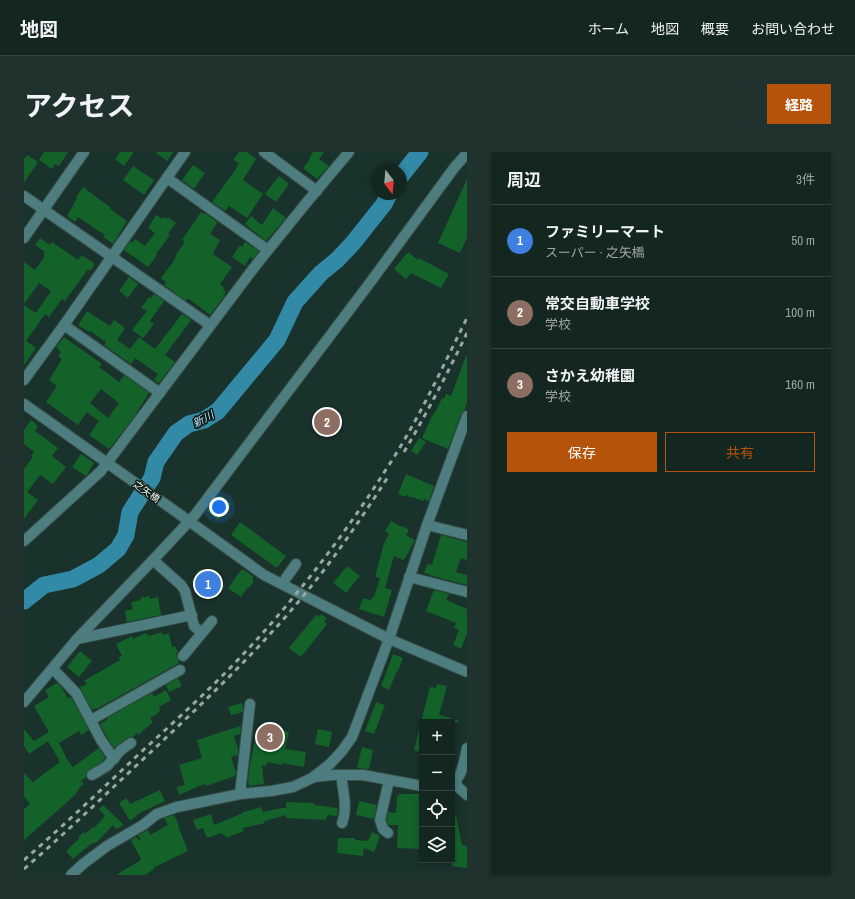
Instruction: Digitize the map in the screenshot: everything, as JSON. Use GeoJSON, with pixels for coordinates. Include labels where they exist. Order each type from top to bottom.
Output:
{"type":"FeatureCollection","features":[{"type":"Feature","properties":{"kind":"street"},"geometry":{"type":"LineString","coordinates":[[24,238],[84,152]]}},
{"type":"Feature","properties":{"kind":"street"},"geometry":{"type":"LineString","coordinates":[[24,380],[185,152]]}},
{"type":"Feature","properties":{"kind":"street"},"geometry":{"type":"LineString","coordinates":[[264,152],[317,191]]}},
{"type":"Feature","properties":{"kind":"street"},"geometry":{"type":"LineString","coordinates":[[24,541],[109,464],[210,325],[268,250],[349,152]]}},
{"type":"Feature","properties":{"kind":"street"},"geometry":{"type":"LineString","coordinates":[[24,702],[78,639],[153,560],[186,519],[195,515],[454,168],[467,153]]}},
{"type":"Feature","properties":{"kind":"street"},"geometry":{"type":"LineString","coordinates":[[167,178],[268,250]]}},
{"type":"Feature","properties":{"kind":"street"},"geometry":{"type":"LineString","coordinates":[[24,196],[210,325]]}},
{"type":"Feature","properties":{"kind":"street"},"geometry":{"type":"LineString","coordinates":[[64,325],[160,392]]}},
{"type":"Feature","properties":{"kind":"street","name":"之矢橋"},"geometry":{"type":"LineString","coordinates":[[24,404],[264,575],[389,639],[467,672]]}},
{"type":"Feature","properties":{"kind":"street"},"geometry":{"type":"LineString","coordinates":[[312,778],[330,764],[352,737],[389,639],[409,577],[467,416]]}},
{"type":"Feature","properties":{"kind":"street"},"geometry":{"type":"LineString","coordinates":[[427,526],[467,535]]}},
{"type":"Feature","properties":{"kind":"street"},"geometry":{"type":"LineString","coordinates":[[153,560],[181,585],[185,591],[194,626],[202,633]]}},
{"type":"Feature","properties":{"kind":"street"},"geometry":{"type":"LineString","coordinates":[[286,578],[296,564]]}},
{"type":"Feature","properties":{"kind":"street"},"geometry":{"type":"LineString","coordinates":[[409,577],[467,592]]}},
{"type":"Feature","properties":{"kind":"street"},"geometry":{"type":"LineString","coordinates":[[78,639],[192,615]]}},
{"type":"Feature","properties":{"kind":"street"},"geometry":{"type":"LineString","coordinates":[[183,656],[212,621]]}},
{"type":"Feature","properties":{"kind":"street"},"geometry":{"type":"LineString","coordinates":[[53,669],[76,693],[101,740],[114,759]]}},
{"type":"Feature","properties":{"kind":"street"},"geometry":{"type":"LineString","coordinates":[[91,720],[180,670]]}},
{"type":"Feature","properties":{"kind":"street"},"geometry":{"type":"LineString","coordinates":[[240,794],[250,704]]}},
{"type":"Feature","properties":{"kind":"street"},"geometry":{"type":"LineString","coordinates":[[92,775],[107,766],[121,750],[131,743]]}},
{"type":"Feature","properties":{"kind":"street"},"geometry":{"type":"LineString","coordinates":[[455,781],[464,771],[467,748]]}},
{"type":"Feature","properties":{"kind":"street"},"geometry":{"type":"LineString","coordinates":[[71,875],[107,846],[157,814],[177,807],[240,794],[271,791],[293,786],[312,778],[332,775],[363,776],[419,785]]}},
{"type":"Feature","properties":{"kind":"street"},"geometry":{"type":"LineString","coordinates":[[341,775],[345,803],[344,818],[342,823]]}},
{"type":"Feature","properties":{"kind":"street"},"geometry":{"type":"LineString","coordinates":[[388,833],[383,828],[380,820],[389,780]]}},
{"type":"Feature","properties":{"kind":"street"},"geometry":{"type":"LineString","coordinates":[[455,785],[467,795]]}},
{"type":"Feature","properties":{"kind":"building"},"geometry":{"type":"Polygon","coordinates":[[[44,152],[68,152],[59,166],[55,164],[52,169],[39,160],[44,152]]]}},
{"type":"Feature","properties":{"kind":"building"},"geometry":{"type":"Polygon","coordinates":[[[120,152],[134,152],[124,166],[115,159],[120,152]]]}},
{"type":"Feature","properties":{"kind":"building"},"geometry":{"type":"Polygon","coordinates":[[[155,152],[173,152],[167,161],[155,152]]]}},
{"type":"Feature","properties":{"kind":"building"},"geometry":{"type":"Polygon","coordinates":[[[239,152],[247,152],[256,159],[243,180],[263,194],[247,218],[229,206],[225,211],[212,202],[238,166],[239,163],[233,160],[239,152]]]}},
{"type":"Feature","properties":{"kind":"building"},"geometry":{"type":"Polygon","coordinates":[[[313,152],[324,152],[319,159],[329,166],[317,179],[303,168],[313,152]]]}},
{"type":"Feature","properties":{"kind":"building"},"geometry":{"type":"Polygon","coordinates":[[[27,155],[38,162],[24,183],[24,159],[27,155]]]}},
{"type":"Feature","properties":{"kind":"building"},"geometry":{"type":"Polygon","coordinates":[[[193,165],[205,173],[194,189],[182,180],[193,165]]]}},
{"type":"Feature","properties":{"kind":"building"},"geometry":{"type":"Polygon","coordinates":[[[133,166],[154,180],[144,195],[123,180],[133,166]]]}},
{"type":"Feature","properties":{"kind":"building"},"geometry":{"type":"Polygon","coordinates":[[[279,176],[289,184],[276,202],[265,194],[279,176]]]}},
{"type":"Feature","properties":{"kind":"building"},"geometry":{"type":"Polygon","coordinates":[[[467,179],[467,238],[460,253],[438,243],[467,179]]]}},
{"type":"Feature","properties":{"kind":"building"},"geometry":{"type":"Polygon","coordinates":[[[83,187],[127,221],[113,244],[103,237],[105,235],[78,217],[75,222],[67,216],[77,198],[76,197],[83,187]]]}},
{"type":"Feature","properties":{"kind":"building"},"geometry":{"type":"Polygon","coordinates":[[[273,208],[286,218],[266,241],[245,224],[251,216],[262,225],[273,208]]]}},
{"type":"Feature","properties":{"kind":"building"},"geometry":{"type":"Polygon","coordinates":[[[201,212],[204,214],[205,213],[217,222],[210,234],[220,240],[213,254],[232,267],[220,284],[226,292],[225,295],[210,315],[188,298],[186,301],[164,285],[166,282],[161,278],[174,261],[175,256],[185,242],[182,240],[201,212]]]}},
{"type":"Feature","properties":{"kind":"building"},"geometry":{"type":"Polygon","coordinates":[[[156,215],[162,219],[163,217],[167,219],[168,217],[176,223],[168,234],[170,235],[148,267],[124,250],[130,241],[132,243],[135,239],[145,246],[155,233],[148,228],[156,215]]]}},
{"type":"Feature","properties":{"kind":"building"},"geometry":{"type":"Polygon","coordinates":[[[40,238],[50,245],[52,242],[78,260],[82,255],[95,264],[90,271],[88,269],[65,301],[62,299],[49,317],[45,314],[26,341],[36,348],[24,365],[24,305],[36,313],[51,291],[39,283],[24,304],[24,262],[35,270],[45,256],[43,255],[45,252],[35,245],[40,238]]]}},
{"type":"Feature","properties":{"kind":"building"},"geometry":{"type":"Polygon","coordinates":[[[245,242],[259,251],[253,259],[250,257],[245,266],[232,257],[240,245],[242,247],[245,242]]]}},
{"type":"Feature","properties":{"kind":"building"},"geometry":{"type":"Polygon","coordinates":[[[408,252],[418,260],[419,258],[449,274],[441,288],[411,273],[406,279],[394,269],[408,252]]]}},
{"type":"Feature","properties":{"kind":"building"},"geometry":{"type":"Polygon","coordinates":[[[129,277],[138,284],[128,298],[119,291],[129,277]]]}},
{"type":"Feature","properties":{"kind":"building"},"geometry":{"type":"Polygon","coordinates":[[[154,294],[164,301],[150,321],[154,324],[143,338],[132,330],[147,311],[141,308],[149,297],[151,298],[154,294]]]}},
{"type":"Feature","properties":{"kind":"building"},"geometry":{"type":"Polygon","coordinates":[[[87,311],[110,326],[114,320],[125,328],[117,340],[130,349],[139,337],[155,349],[182,314],[191,320],[165,355],[175,362],[159,383],[154,380],[158,374],[135,358],[131,364],[104,345],[106,342],[78,325],[87,311]]]}},
{"type":"Feature","properties":{"kind":"building"},"geometry":{"type":"Polygon","coordinates":[[[64,337],[102,364],[99,367],[119,382],[124,375],[149,393],[132,420],[109,449],[89,435],[99,421],[87,412],[78,425],[46,402],[57,386],[49,380],[62,359],[58,356],[61,352],[56,347],[64,337]],[[101,389],[90,403],[108,418],[119,403],[101,389]]]}},
{"type":"Feature","properties":{"kind":"building"},"geometry":{"type":"Polygon","coordinates":[[[466,356],[467,403],[461,414],[448,449],[422,438],[442,398],[444,399],[446,394],[451,396],[466,356]]]}},
{"type":"Feature","properties":{"kind":"building"},"geometry":{"type":"Polygon","coordinates":[[[31,420],[38,426],[35,431],[58,448],[52,456],[66,467],[53,484],[40,475],[27,492],[38,500],[24,519],[24,469],[33,457],[31,456],[34,452],[24,444],[24,430],[31,420]]]}},
{"type":"Feature","properties":{"kind":"building"},"geometry":{"type":"Polygon","coordinates":[[[419,438],[426,442],[417,455],[411,451],[419,438]]]}},
{"type":"Feature","properties":{"kind":"building"},"geometry":{"type":"Polygon","coordinates":[[[81,454],[94,463],[86,476],[72,467],[81,454]]]}},
{"type":"Feature","properties":{"kind":"building"},"geometry":{"type":"Polygon","coordinates":[[[406,474],[434,486],[429,501],[424,499],[423,501],[406,495],[405,497],[398,494],[406,474]]]}},
{"type":"Feature","properties":{"kind":"building"},"geometry":{"type":"Polygon","coordinates":[[[220,495],[231,504],[218,520],[207,511],[220,495]]]}},
{"type":"Feature","properties":{"kind":"building"},"geometry":{"type":"Polygon","coordinates":[[[391,521],[409,530],[406,535],[415,540],[404,560],[394,556],[385,588],[392,590],[384,617],[359,609],[363,598],[371,600],[374,597],[380,578],[375,577],[384,543],[389,534],[385,531],[391,521]]]}},
{"type":"Feature","properties":{"kind":"building"},"geometry":{"type":"Polygon","coordinates":[[[240,522],[286,556],[277,568],[231,535],[240,522]]]}},
{"type":"Feature","properties":{"kind":"building"},"geometry":{"type":"Polygon","coordinates":[[[441,535],[467,542],[467,560],[461,558],[456,572],[467,575],[467,585],[424,573],[427,564],[432,565],[441,535]]]}},
{"type":"Feature","properties":{"kind":"building"},"geometry":{"type":"Polygon","coordinates":[[[347,566],[360,576],[346,593],[333,583],[347,566]]]}},
{"type":"Feature","properties":{"kind":"building"},"geometry":{"type":"Polygon","coordinates":[[[200,569],[225,586],[217,597],[191,582],[200,569]]]}},
{"type":"Feature","properties":{"kind":"building"},"geometry":{"type":"Polygon","coordinates":[[[242,569],[254,577],[252,580],[254,581],[241,597],[228,588],[242,569]]]}},
{"type":"Feature","properties":{"kind":"building"},"geometry":{"type":"Polygon","coordinates":[[[434,590],[449,594],[446,600],[467,609],[467,633],[461,649],[453,645],[459,630],[454,628],[456,623],[426,611],[434,590]]]}},
{"type":"Feature","properties":{"kind":"building"},"geometry":{"type":"Polygon","coordinates":[[[149,596],[150,599],[158,597],[161,615],[127,622],[125,611],[133,609],[131,602],[141,600],[140,598],[149,596]]]}},
{"type":"Feature","properties":{"kind":"building"},"geometry":{"type":"Polygon","coordinates":[[[321,614],[327,618],[324,622],[327,624],[301,657],[289,648],[316,615],[319,617],[321,614]]]}},
{"type":"Feature","properties":{"kind":"building"},"geometry":{"type":"Polygon","coordinates":[[[162,632],[163,635],[169,633],[172,647],[175,646],[178,652],[176,653],[179,663],[97,709],[92,710],[80,687],[87,684],[84,681],[120,660],[119,657],[122,656],[116,644],[132,636],[133,639],[146,633],[148,636],[162,632]]]}},
{"type":"Feature","properties":{"kind":"building"},"geometry":{"type":"Polygon","coordinates":[[[80,651],[92,661],[79,677],[67,667],[80,651]]]}},
{"type":"Feature","properties":{"kind":"building"},"geometry":{"type":"Polygon","coordinates":[[[393,654],[403,658],[389,690],[381,686],[393,654]]]}},
{"type":"Feature","properties":{"kind":"building"},"geometry":{"type":"Polygon","coordinates":[[[178,678],[182,686],[169,692],[166,685],[178,678]]]}},
{"type":"Feature","properties":{"kind":"building"},"geometry":{"type":"Polygon","coordinates":[[[57,683],[68,698],[71,697],[89,730],[81,735],[79,731],[59,743],[68,761],[73,767],[99,748],[105,758],[87,772],[86,777],[81,781],[84,784],[75,795],[24,840],[24,809],[30,804],[24,796],[24,773],[33,782],[60,762],[48,741],[29,754],[24,746],[24,729],[34,741],[49,732],[34,706],[49,697],[45,690],[57,683]]]}},
{"type":"Feature","properties":{"kind":"building"},"geometry":{"type":"Polygon","coordinates":[[[437,684],[447,686],[439,715],[454,719],[422,719],[430,687],[436,688],[437,684]]]}},
{"type":"Feature","properties":{"kind":"building"},"geometry":{"type":"Polygon","coordinates":[[[166,690],[171,700],[159,707],[160,712],[150,718],[153,722],[138,735],[137,733],[133,737],[127,738],[114,748],[100,724],[108,719],[107,718],[152,693],[154,697],[166,690]]]}},
{"type":"Feature","properties":{"kind":"building"},"geometry":{"type":"Polygon","coordinates":[[[376,702],[385,705],[374,734],[365,731],[376,702]]]}},
{"type":"Feature","properties":{"kind":"building"},"geometry":{"type":"Polygon","coordinates":[[[242,703],[243,712],[231,715],[228,707],[242,703]]]}},
{"type":"Feature","properties":{"kind":"building"},"geometry":{"type":"Polygon","coordinates":[[[240,726],[240,734],[234,736],[238,749],[238,755],[231,757],[236,772],[235,776],[206,786],[204,784],[179,795],[177,787],[185,785],[179,765],[202,758],[197,740],[240,726]]]}},
{"type":"Feature","properties":{"kind":"building"},"geometry":{"type":"Polygon","coordinates":[[[277,729],[289,732],[285,749],[306,752],[304,767],[267,762],[266,766],[262,765],[264,784],[249,786],[248,779],[256,735],[275,739],[277,729]]]}},
{"type":"Feature","properties":{"kind":"building"},"geometry":{"type":"Polygon","coordinates":[[[318,729],[332,732],[329,747],[315,744],[318,729]]]}},
{"type":"Feature","properties":{"kind":"building"},"geometry":{"type":"Polygon","coordinates":[[[419,729],[419,752],[414,750],[419,729]]]}},
{"type":"Feature","properties":{"kind":"building"},"geometry":{"type":"Polygon","coordinates":[[[362,747],[373,750],[369,769],[357,768],[362,747]]]}},
{"type":"Feature","properties":{"kind":"building"},"geometry":{"type":"Polygon","coordinates":[[[160,790],[165,801],[136,815],[137,816],[130,821],[119,803],[126,798],[130,804],[160,790]]]}},
{"type":"Feature","properties":{"kind":"building"},"geometry":{"type":"Polygon","coordinates":[[[399,794],[419,794],[419,849],[397,848],[398,825],[388,825],[388,812],[396,813],[397,796],[399,796],[399,794]]]}},
{"type":"Feature","properties":{"kind":"building"},"geometry":{"type":"Polygon","coordinates":[[[359,801],[377,805],[374,819],[356,815],[359,801]]]}},
{"type":"Feature","properties":{"kind":"building"},"geometry":{"type":"Polygon","coordinates":[[[286,802],[314,803],[314,805],[338,808],[337,816],[327,815],[326,820],[286,818],[286,815],[264,821],[265,823],[243,828],[244,831],[226,838],[222,833],[207,838],[203,828],[197,830],[193,820],[211,814],[214,825],[243,812],[261,807],[263,812],[286,808],[286,802]]]}},
{"type":"Feature","properties":{"kind":"building"},"geometry":{"type":"Polygon","coordinates":[[[103,805],[124,825],[116,829],[113,825],[99,840],[93,844],[92,843],[73,859],[66,851],[79,839],[78,837],[84,832],[85,834],[93,827],[94,828],[105,816],[99,809],[103,805]]]}},
{"type":"Feature","properties":{"kind":"building"},"geometry":{"type":"Polygon","coordinates":[[[174,815],[188,851],[153,868],[154,869],[145,875],[116,875],[141,860],[131,840],[136,837],[140,841],[141,840],[138,835],[148,830],[150,835],[168,825],[164,818],[174,815]]]}},
{"type":"Feature","properties":{"kind":"building"},"geometry":{"type":"Polygon","coordinates":[[[456,815],[462,845],[467,846],[467,868],[452,866],[452,863],[455,863],[456,815]]]}},
{"type":"Feature","properties":{"kind":"building"},"geometry":{"type":"Polygon","coordinates":[[[372,832],[380,836],[374,852],[364,848],[363,856],[337,853],[338,838],[355,838],[355,840],[368,841],[372,832]]]}},
{"type":"Feature","properties":{"kind":"waterway","name":"新川"},"geometry":{"type":"LineString","coordinates":[[407,168],[420,152]]}},
{"type":"Feature","properties":{"kind":"waterway","name":"新川"},"geometry":{"type":"LineString","coordinates":[[24,601],[44,585],[73,579],[99,565],[118,549],[126,535],[130,512],[152,478],[156,462],[176,433],[189,424],[204,420],[218,411],[277,340],[295,302],[321,273],[337,260],[353,243],[386,200]]}},
{"type":"Feature","properties":{"kind":"railway"},"geometry":{"type":"LineString","coordinates":[[24,860],[82,808],[222,676],[286,606],[321,563],[354,518],[397,453],[428,396],[467,318]]}},
{"type":"Feature","properties":{"kind":"railway"},"geometry":{"type":"LineString","coordinates":[[404,452],[437,393],[467,333]]}},
{"type":"Feature","properties":{"kind":"railway"},"geometry":{"type":"LineString","coordinates":[[24,869],[192,713],[268,636],[327,567],[388,477]]}},
{"type":"Feature","properties":{"kind":"place","name":"常交自動車学校"},"geometry":{"type":"Point","coordinates":[327,422]}},
{"type":"Feature","properties":{"kind":"place","name":"ファミリーマート"},"geometry":{"type":"Point","coordinates":[208,584]}},
{"type":"Feature","properties":{"kind":"place","name":"さかえ幼稚園"},"geometry":{"type":"Point","coordinates":[270,737]}}]}
